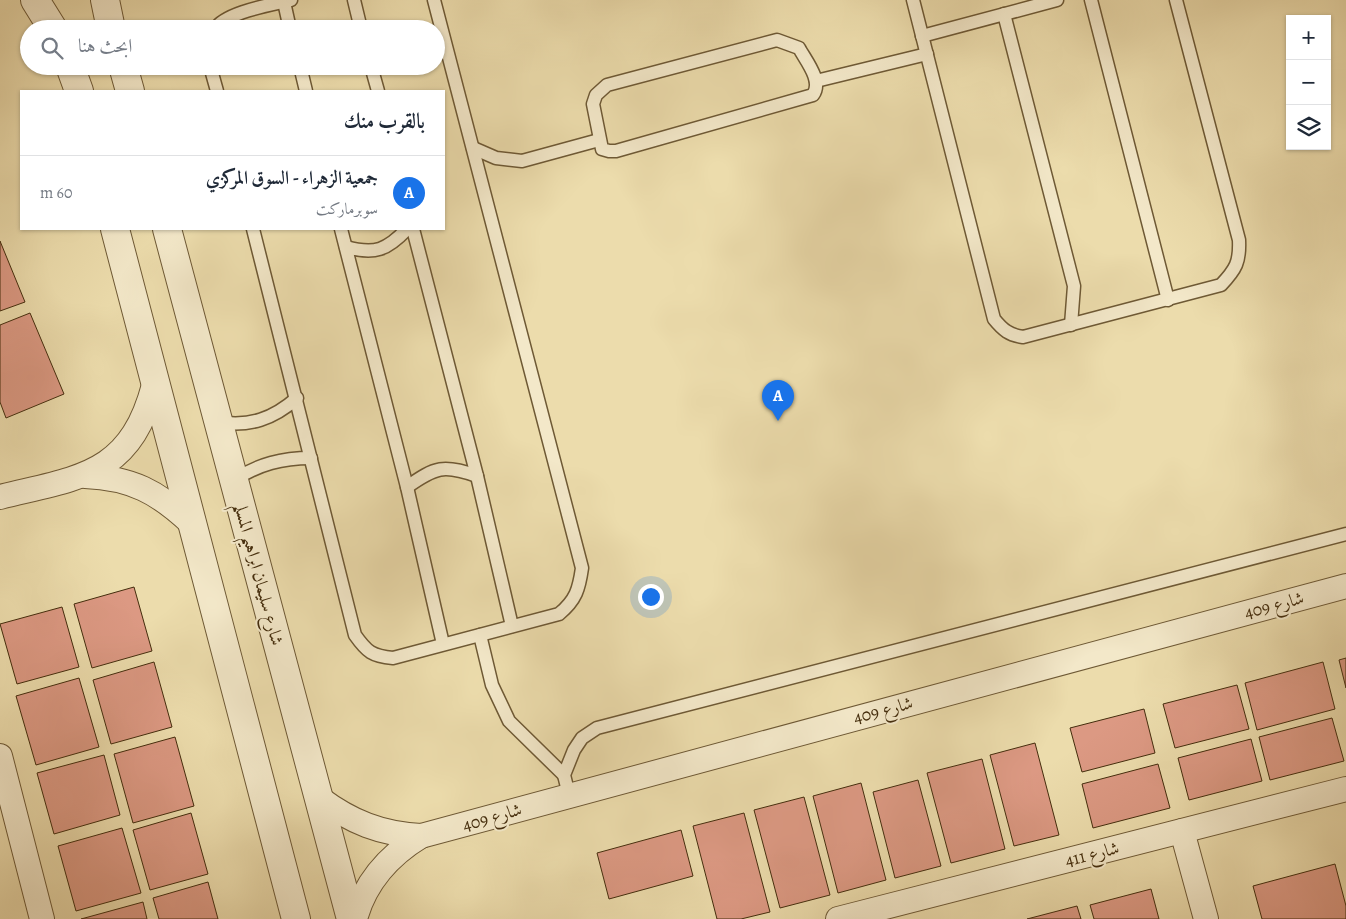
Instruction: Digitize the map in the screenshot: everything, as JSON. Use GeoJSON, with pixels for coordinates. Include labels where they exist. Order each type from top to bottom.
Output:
{"type":"FeatureCollection","features":[{"type":"Feature","properties":{"kind":"street"},"geometry":{"type":"LineString","coordinates":[[36,0],[48,20]]}},
{"type":"Feature","properties":{"kind":"street"},"geometry":{"type":"LineString","coordinates":[[104,0],[110,20]]}},
{"type":"Feature","properties":{"kind":"street"},"geometry":{"type":"LineString","coordinates":[[73,75],[79,90]]}},
{"type":"Feature","properties":{"kind":"street"},"geometry":{"type":"LineString","coordinates":[[126,75],[130,90]]}},
{"type":"Feature","properties":{"kind":"street"},"geometry":{"type":"LineString","coordinates":[[115,230],[154,385],[296,919]]}},
{"type":"Feature","properties":{"kind":"street","name":"شارع سليمان ابراهيم المسلم"},"geometry":{"type":"LineString","coordinates":[[167,230],[352,919]]}},
{"type":"Feature","properties":{"kind":"street"},"geometry":{"type":"LineString","coordinates":[[0,497],[84,476],[101,468],[128,444],[144,418],[154,385]]}},
{"type":"Feature","properties":{"kind":"street"},"geometry":{"type":"LineString","coordinates":[[84,476],[122,480],[139,486],[158,496],[192,524]]}},
{"type":"Feature","properties":{"kind":"street","name":"شارع 409"},"geometry":{"type":"LineString","coordinates":[[355,919],[365,891],[375,875],[404,847],[421,836],[566,785],[1346,586]]}},
{"type":"Feature","properties":{"kind":"street"},"geometry":{"type":"LineString","coordinates":[[0,756],[42,919]]}},
{"type":"Feature","properties":{"kind":"street","name":"شارع 411"},"geometry":{"type":"LineString","coordinates":[[838,919],[1346,789]]}},
{"type":"Feature","properties":{"kind":"street","name":"شارع 409"},"geometry":{"type":"LineString","coordinates":[[319,798],[356,822],[399,835],[421,836]]}},
{"type":"Feature","properties":{"kind":"street"},"geometry":{"type":"LineString","coordinates":[[1182,831],[1206,919]]}},
{"type":"Feature","properties":{"kind":"lane"},"geometry":{"type":"LineString","coordinates":[[354,0],[359,20]]}},
{"type":"Feature","properties":{"kind":"lane"},"geometry":{"type":"LineString","coordinates":[[434,0],[439,20]]}},
{"type":"Feature","properties":{"kind":"lane"},"geometry":{"type":"LineString","coordinates":[[913,0],[994,319],[1003,330],[1013,336],[1023,338],[1221,286],[1233,272],[1240,258],[1238,240],[1176,0]]}},
{"type":"Feature","properties":{"kind":"lane"},"geometry":{"type":"LineString","coordinates":[[922,36],[1057,0]]}},
{"type":"Feature","properties":{"kind":"lane"},"geometry":{"type":"LineString","coordinates":[[1091,0],[1168,300]]}},
{"type":"Feature","properties":{"kind":"lane"},"geometry":{"type":"LineString","coordinates":[[226,20],[252,5],[287,1],[289,20]]}},
{"type":"Feature","properties":{"kind":"lane"},"geometry":{"type":"LineString","coordinates":[[1004,14],[1074,286],[1071,325]]}},
{"type":"Feature","properties":{"kind":"lane"},"geometry":{"type":"LineString","coordinates":[[777,40],[799,48],[816,81],[816,90],[813,95],[616,151],[609,152],[602,149],[599,140],[593,104],[596,95],[607,85],[616,82],[777,40]]}},
{"type":"Feature","properties":{"kind":"lane"},"geometry":{"type":"LineString","coordinates":[[252,230],[297,398],[355,635],[364,648],[376,657],[393,658],[560,614],[573,602],[580,582],[582,568],[445,42]]}},
{"type":"Feature","properties":{"kind":"lane"},"geometry":{"type":"LineString","coordinates":[[816,81],[927,54]]}},
{"type":"Feature","properties":{"kind":"lane"},"geometry":{"type":"LineString","coordinates":[[213,75],[217,90]]}},
{"type":"Feature","properties":{"kind":"lane"},"geometry":{"type":"LineString","coordinates":[[302,75],[306,90]]}},
{"type":"Feature","properties":{"kind":"lane"},"geometry":{"type":"LineString","coordinates":[[374,75],[378,90]]}},
{"type":"Feature","properties":{"kind":"lane"},"geometry":{"type":"LineString","coordinates":[[473,148],[496,158],[522,161],[599,140]]}},
{"type":"Feature","properties":{"kind":"lane"},"geometry":{"type":"LineString","coordinates":[[341,230],[407,487],[443,644]]}},
{"type":"Feature","properties":{"kind":"lane"},"geometry":{"type":"LineString","coordinates":[[346,247],[362,252],[384,249],[406,230]]}},
{"type":"Feature","properties":{"kind":"lane"},"geometry":{"type":"LineString","coordinates":[[413,230],[477,476],[512,626]]}},
{"type":"Feature","properties":{"kind":"lane"},"geometry":{"type":"LineString","coordinates":[[218,422],[252,423],[269,418],[284,410],[297,398]]}},
{"type":"Feature","properties":{"kind":"lane"},"geometry":{"type":"LineString","coordinates":[[234,480],[252,469],[271,462],[291,458],[312,458]]}},
{"type":"Feature","properties":{"kind":"lane"},"geometry":{"type":"LineString","coordinates":[[407,487],[428,472],[439,468],[456,468],[477,476]]}},
{"type":"Feature","properties":{"kind":"lane"},"geometry":{"type":"LineString","coordinates":[[566,785],[574,750],[582,738],[598,728],[1346,534]]}},
{"type":"Feature","properties":{"kind":"lane"},"geometry":{"type":"LineString","coordinates":[[480,634],[492,685],[509,721],[566,785]]}},
{"type":"Feature","properties":{"kind":"building"},"geometry":{"type":"Polygon","coordinates":[[[0,241],[25,302],[0,311],[0,241]]]}},
{"type":"Feature","properties":{"kind":"building"},"geometry":{"type":"Polygon","coordinates":[[[30,313],[64,394],[6,418],[0,402],[0,325],[30,313]]]}},
{"type":"Feature","properties":{"kind":"building"},"geometry":{"type":"Polygon","coordinates":[[[134,587],[152,651],[92,668],[74,604],[134,587]]]}},
{"type":"Feature","properties":{"kind":"building"},"geometry":{"type":"Polygon","coordinates":[[[62,607],[79,667],[17,684],[0,624],[62,607]]]}},
{"type":"Feature","properties":{"kind":"building"},"geometry":{"type":"Polygon","coordinates":[[[1346,658],[1346,688],[1339,660],[1346,658]]]}},
{"type":"Feature","properties":{"kind":"building"},"geometry":{"type":"Polygon","coordinates":[[[154,662],[172,727],[111,744],[93,680],[154,662]]]}},
{"type":"Feature","properties":{"kind":"building"},"geometry":{"type":"Polygon","coordinates":[[[1323,662],[1335,709],[1257,730],[1245,683],[1323,662]]]}},
{"type":"Feature","properties":{"kind":"building"},"geometry":{"type":"Polygon","coordinates":[[[79,678],[99,747],[36,765],[16,696],[79,678]]]}},
{"type":"Feature","properties":{"kind":"building"},"geometry":{"type":"Polygon","coordinates":[[[1237,685],[1249,729],[1175,748],[1163,704],[1237,685]]]}},
{"type":"Feature","properties":{"kind":"building"},"geometry":{"type":"Polygon","coordinates":[[[1144,709],[1155,753],[1082,772],[1070,728],[1144,709]]]}},
{"type":"Feature","properties":{"kind":"building"},"geometry":{"type":"Polygon","coordinates":[[[1332,718],[1344,761],[1270,780],[1259,737],[1332,718]]]}},
{"type":"Feature","properties":{"kind":"building"},"geometry":{"type":"Polygon","coordinates":[[[175,737],[194,806],[133,823],[114,754],[175,737]]]}},
{"type":"Feature","properties":{"kind":"building"},"geometry":{"type":"Polygon","coordinates":[[[1251,739],[1262,781],[1189,800],[1178,758],[1251,739]]]}},
{"type":"Feature","properties":{"kind":"building"},"geometry":{"type":"Polygon","coordinates":[[[1035,743],[1059,835],[1014,846],[990,755],[1035,743]]]}},
{"type":"Feature","properties":{"kind":"building"},"geometry":{"type":"Polygon","coordinates":[[[104,755],[120,815],[54,834],[37,773],[104,755]]]}},
{"type":"Feature","properties":{"kind":"building"},"geometry":{"type":"Polygon","coordinates":[[[982,759],[1005,849],[951,863],[927,773],[982,759]]]}},
{"type":"Feature","properties":{"kind":"building"},"geometry":{"type":"Polygon","coordinates":[[[1158,764],[1170,808],[1093,828],[1082,784],[1158,764]]]}},
{"type":"Feature","properties":{"kind":"building"},"geometry":{"type":"Polygon","coordinates":[[[918,780],[941,866],[895,878],[873,792],[918,780]]]}},
{"type":"Feature","properties":{"kind":"building"},"geometry":{"type":"Polygon","coordinates":[[[861,783],[886,880],[838,893],[813,796],[861,783]]]}},
{"type":"Feature","properties":{"kind":"building"},"geometry":{"type":"Polygon","coordinates":[[[804,797],[830,895],[780,908],[754,810],[804,797]]]}},
{"type":"Feature","properties":{"kind":"building"},"geometry":{"type":"Polygon","coordinates":[[[191,813],[208,874],[150,890],[133,830],[191,813]]]}},
{"type":"Feature","properties":{"kind":"building"},"geometry":{"type":"Polygon","coordinates":[[[744,813],[770,912],[741,919],[717,919],[693,826],[744,813]]]}},
{"type":"Feature","properties":{"kind":"building"},"geometry":{"type":"Polygon","coordinates":[[[122,828],[141,893],[76,911],[58,846],[122,828]]]}},
{"type":"Feature","properties":{"kind":"building"},"geometry":{"type":"Polygon","coordinates":[[[681,830],[693,876],[609,899],[597,853],[681,830]]]}},
{"type":"Feature","properties":{"kind":"building"},"geometry":{"type":"Polygon","coordinates":[[[1335,864],[1346,906],[1346,919],[1262,919],[1253,886],[1335,864]]]}},
{"type":"Feature","properties":{"kind":"building"},"geometry":{"type":"Polygon","coordinates":[[[208,882],[218,919],[159,919],[153,898],[208,882]]]}},
{"type":"Feature","properties":{"kind":"building"},"geometry":{"type":"Polygon","coordinates":[[[1151,889],[1159,919],[1094,919],[1090,905],[1151,889]]]}},
{"type":"Feature","properties":{"kind":"building"},"geometry":{"type":"Polygon","coordinates":[[[143,902],[147,919],[81,919],[143,902]]]}},
{"type":"Feature","properties":{"kind":"building"},"geometry":{"type":"Polygon","coordinates":[[[1077,906],[1081,919],[1027,919],[1077,906]]]}},
{"type":"Feature","properties":{"kind":"place","name":"جمعية الزهراء - السوق المركزي"},"geometry":{"type":"Point","coordinates":[778,421]}}]}
